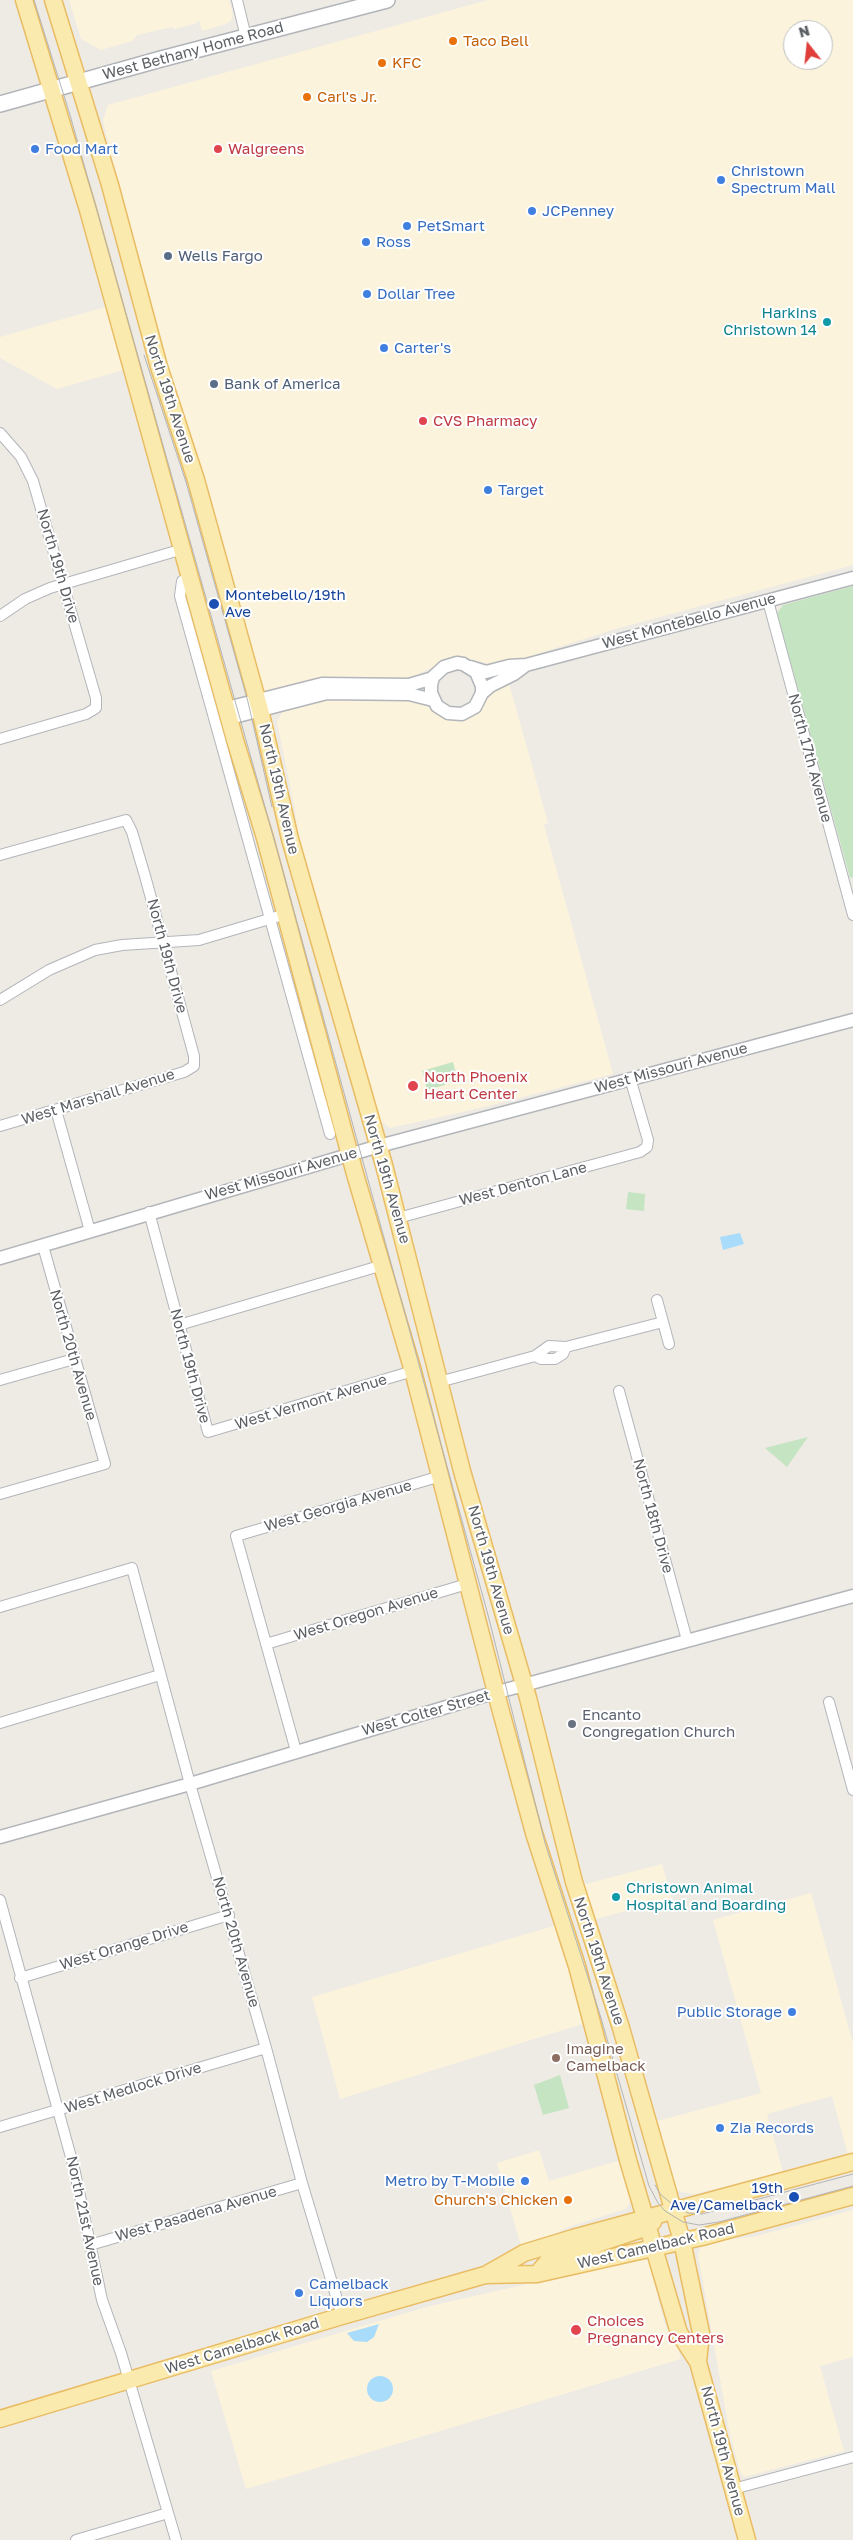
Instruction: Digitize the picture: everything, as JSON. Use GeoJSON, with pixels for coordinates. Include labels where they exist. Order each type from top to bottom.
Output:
{"type":"FeatureCollection","features":[{"type":"Feature","properties":{"kind":"main road","name":"North 19th Avenue"},"geometry":{"type":"LineString","coordinates":[[24,0],[52,89],[286,914],[350,1154],[413,1371],[467,1584],[534,1833],[577,1966],[651,2217],[679,2333],[698,2362],[747,2540]]}},
{"type":"Feature","properties":{"kind":"main road","name":"North 19th Avenue"},"geometry":{"type":"LineString","coordinates":[[54,0],[111,189],[152,344],[196,480],[258,705],[307,903],[398,1218],[439,1382],[524,1685],[574,1882],[621,2028],[667,2192],[651,2217]]}},
{"type":"Feature","properties":{"kind":"main road","name":"West Bethany Home Road"},"geometry":{"type":"LineString","coordinates":[[0,104],[387,0]]}},
{"type":"Feature","properties":{"kind":"main road","name":"West Camelback Road"},"geometry":{"type":"LineString","coordinates":[[0,2418],[485,2275],[524,2253],[853,2162]]}},
{"type":"Feature","properties":{"kind":"main road","name":"West Camelback Road"},"geometry":{"type":"LineString","coordinates":[[485,2275],[537,2274],[682,2241],[853,2196]]}},
{"type":"Feature","properties":{"kind":"main road","name":"North 19th Avenue"},"geometry":{"type":"LineString","coordinates":[[651,2217],[682,2241],[701,2333],[698,2362]]}},
{"type":"Feature","properties":{"kind":"main road"},"geometry":{"type":"LineString","coordinates":[[537,2274],[549,2260],[651,2217]]}},
{"type":"Feature","properties":{"kind":"street"},"geometry":{"type":"LineString","coordinates":[[237,0],[246,37]]}},
{"type":"Feature","properties":{"kind":"street","name":"North 19th Drive"},"geometry":{"type":"LineString","coordinates":[[0,432],[21,458],[33,481],[96,698],[96,708],[86,714],[0,739]]}},
{"type":"Feature","properties":{"kind":"street"},"geometry":{"type":"LineString","coordinates":[[0,616],[25,599],[63,584],[183,549]]}},
{"type":"Feature","properties":{"kind":"street"},"geometry":{"type":"LineString","coordinates":[[191,577],[182,581],[180,596],[330,1134]]}},
{"type":"Feature","properties":{"kind":"street","name":"West Montebello Avenue"},"geometry":{"type":"LineString","coordinates":[[470,667],[486,672],[526,664],[853,578]]}},
{"type":"Feature","properties":{"kind":"street","name":"North 17th Avenue"},"geometry":{"type":"LineString","coordinates":[[768,601],[853,915]]}},
{"type":"Feature","properties":{"kind":"street"},"geometry":{"type":"LineString","coordinates":[[258,705],[327,693],[409,694],[433,700],[431,693],[433,678],[438,671],[450,664],[457,663],[470,667],[480,678],[482,693]]}},
{"type":"Feature","properties":{"kind":"street","name":"West Montebello Avenue"},"geometry":{"type":"LineString","coordinates":[[433,700],[442,710],[453,714],[469,711],[479,700],[482,693],[497,682],[514,674],[526,664]]}},
{"type":"Feature","properties":{"kind":"street"},"geometry":{"type":"LineString","coordinates":[[229,713],[322,684],[409,685],[433,678]]}},
{"type":"Feature","properties":{"kind":"street","name":"North 19th Drive"},"geometry":{"type":"LineString","coordinates":[[0,855],[126,820],[135,840],[164,943],[194,1056],[194,1066]]}},
{"type":"Feature","properties":{"kind":"street"},"geometry":{"type":"LineString","coordinates":[[0,1000],[76,956],[122,946],[199,940],[286,914]]}},
{"type":"Feature","properties":{"kind":"street","name":"West Missouri Avenue"},"geometry":{"type":"LineString","coordinates":[[0,1258],[149,1212],[378,1146],[853,1020]]}},
{"type":"Feature","properties":{"kind":"street","name":"West Marshall Avenue"},"geometry":{"type":"LineString","coordinates":[[0,1126],[184,1072],[194,1066]]}},
{"type":"Feature","properties":{"kind":"street","name":"West Denton Lane"},"geometry":{"type":"LineString","coordinates":[[398,1218],[640,1152],[647,1147],[648,1140],[630,1078]]}},
{"type":"Feature","properties":{"kind":"street"},"geometry":{"type":"LineString","coordinates":[[56,1110],[90,1230]]}},
{"type":"Feature","properties":{"kind":"street","name":"North 19th Drive"},"geometry":{"type":"LineString","coordinates":[[149,1212],[208,1432]]}},
{"type":"Feature","properties":{"kind":"street","name":"North 20th Avenue"},"geometry":{"type":"LineString","coordinates":[[0,1494],[104,1464],[42,1246]]}},
{"type":"Feature","properties":{"kind":"street"},"geometry":{"type":"LineString","coordinates":[[180,1324],[383,1265]]}},
{"type":"Feature","properties":{"kind":"street"},"geometry":{"type":"LineString","coordinates":[[657,1300],[669,1344]]}},
{"type":"Feature","properties":{"kind":"street"},"geometry":{"type":"LineString","coordinates":[[439,1382],[535,1356],[549,1346],[566,1347],[663,1322]]}},
{"type":"Feature","properties":{"kind":"street"},"geometry":{"type":"LineString","coordinates":[[535,1356],[541,1359],[555,1360],[563,1354],[566,1347]]}},
{"type":"Feature","properties":{"kind":"street"},"geometry":{"type":"LineString","coordinates":[[0,1380],[74,1359]]}},
{"type":"Feature","properties":{"kind":"street","name":"West Vermont Avenue"},"geometry":{"type":"LineString","coordinates":[[208,1432],[413,1371]]}},
{"type":"Feature","properties":{"kind":"street","name":"North 18th Drive"},"geometry":{"type":"LineString","coordinates":[[619,1391],[687,1640]]}},
{"type":"Feature","properties":{"kind":"street","name":"West Georgia Avenue"},"geometry":{"type":"LineString","coordinates":[[266,1644],[236,1536],[441,1476]]}},
{"type":"Feature","properties":{"kind":"street","name":"North 20th Avenue"},"geometry":{"type":"LineString","coordinates":[[0,1607],[132,1568],[190,1784],[229,1915],[302,2183],[342,2316]]}},
{"type":"Feature","properties":{"kind":"street","name":"West Oregon Avenue"},"geometry":{"type":"LineString","coordinates":[[266,1644],[467,1584]]}},
{"type":"Feature","properties":{"kind":"street","name":"West Colter Street"},"geometry":{"type":"LineString","coordinates":[[0,1837],[190,1784],[496,1692],[853,1596]]}},
{"type":"Feature","properties":{"kind":"street"},"geometry":{"type":"LineString","coordinates":[[266,1644],[296,1751]]}},
{"type":"Feature","properties":{"kind":"street"},"geometry":{"type":"LineString","coordinates":[[0,1723],[160,1675]]}},
{"type":"Feature","properties":{"kind":"street"},"geometry":{"type":"LineString","coordinates":[[829,1702],[853,1790]]}},
{"type":"Feature","properties":{"kind":"street","name":"North 21st Avenue"},"geometry":{"type":"LineString","coordinates":[[0,1900],[20,1978],[59,2110],[102,2300],[129,2380],[176,2540]]}},
{"type":"Feature","properties":{"kind":"street","name":"West Orange Drive"},"geometry":{"type":"LineString","coordinates":[[20,1978],[229,1915]]}},
{"type":"Feature","properties":{"kind":"street","name":"West Medlock Drive"},"geometry":{"type":"LineString","coordinates":[[0,2128],[266,2048]]}},
{"type":"Feature","properties":{"kind":"street","name":"West Pasadena Avenue"},"geometry":{"type":"LineString","coordinates":[[90,2245],[302,2183]]}},
{"type":"Feature","properties":{"kind":"street"},"geometry":{"type":"LineString","coordinates":[[733,2489],[853,2457]]}},
{"type":"Feature","properties":{"kind":"street"},"geometry":{"type":"LineString","coordinates":[[76,2540],[168,2513]]}},
{"type":"Feature","properties":{"kind":"shaded area"},"geometry":{"type":"Polygon","coordinates":[[[69,0],[229,0],[233,15],[231,21],[226,24],[202,31],[199,20],[197,23],[175,29],[172,27],[137,35],[132,41],[101,50],[81,39],[69,0]]]}},
{"type":"Feature","properties":{"kind":"shaded area","name":"Christown Spectrum Mall"},"geometry":{"type":"Polygon","coordinates":[[[488,0],[853,0],[853,565],[615,629],[500,666],[468,659],[428,669],[405,681],[329,677],[260,693],[150,326],[103,120],[108,105],[488,0]]]}},
{"type":"Feature","properties":{"kind":"shaded area"},"geometry":{"type":"Polygon","coordinates":[[[109,306],[127,369],[57,389],[0,358],[0,337],[109,306]]]}},
{"type":"Feature","properties":{"kind":"shaded area"},"geometry":{"type":"Polygon","coordinates":[[[508,680],[548,823],[544,825],[613,1074],[476,1109],[390,1128],[379,1120],[298,838],[295,810],[277,722],[283,710],[306,700],[396,696],[419,701],[455,720],[472,716],[495,688],[508,680]]]}},
{"type":"Feature","properties":{"kind":"shaded area"},"geometry":{"type":"Polygon","coordinates":[[[662,1864],[672,1899],[592,1920],[582,1885],[662,1864]]]}},
{"type":"Feature","properties":{"kind":"shaded area","name":"Public Storage"},"geometry":{"type":"Polygon","coordinates":[[[811,1893],[853,2043],[853,2154],[848,2155],[832,2096],[767,2114],[783,2172],[694,2194],[681,2192],[675,2188],[654,2122],[761,2093],[713,1920],[811,1893]]]}},
{"type":"Feature","properties":{"kind":"shaded area"},"geometry":{"type":"Polygon","coordinates":[[[557,1925],[589,2022],[340,2099],[312,1997],[557,1925]]]}},
{"type":"Feature","properties":{"kind":"shaded area"},"geometry":{"type":"Polygon","coordinates":[[[539,2150],[549,2181],[621,2160],[631,2200],[626,2209],[565,2228],[551,2237],[521,2246],[497,2163],[539,2150]]]}},
{"type":"Feature","properties":{"kind":"shaded area"},"geometry":{"type":"Polygon","coordinates":[[[853,2210],[853,2357],[820,2366],[844,2451],[744,2477],[740,2471],[730,2435],[698,2255],[701,2246],[709,2241],[753,2237],[853,2210]]]}},
{"type":"Feature","properties":{"kind":"shaded area"},"geometry":{"type":"Polygon","coordinates":[[[642,2258],[649,2261],[654,2267],[658,2299],[665,2325],[676,2342],[681,2359],[246,2489],[211,2371],[430,2306],[642,2258]]]}},
{"type":"Feature","properties":{"kind":"green space"},"geometry":{"type":"Polygon","coordinates":[[[853,586],[853,877],[850,878],[777,613],[783,605],[853,586]]]}},
{"type":"Feature","properties":{"kind":"green space"},"geometry":{"type":"Polygon","coordinates":[[[453,1062],[458,1081],[453,1082],[452,1079],[445,1082],[445,1085],[427,1090],[422,1071],[453,1062]]]}},
{"type":"Feature","properties":{"kind":"green space"},"geometry":{"type":"Polygon","coordinates":[[[628,1192],[645,1194],[644,1211],[626,1209],[628,1192]]]}},
{"type":"Feature","properties":{"kind":"green space"},"geometry":{"type":"Polygon","coordinates":[[[808,1437],[787,1467],[765,1448],[808,1437]]]}},
{"type":"Feature","properties":{"kind":"green space"},"geometry":{"type":"Polygon","coordinates":[[[560,2075],[569,2108],[543,2115],[534,2085],[560,2075]]]}},
{"type":"Feature","properties":{"kind":"water"},"geometry":{"type":"Polygon","coordinates":[[[740,1233],[744,1244],[723,1250],[720,1237],[740,1233]]]}},
{"type":"Feature","properties":{"kind":"water"},"geometry":{"type":"Polygon","coordinates":[[[379,2324],[374,2337],[367,2342],[354,2341],[347,2333],[379,2324]]]}},
{"type":"Feature","properties":{"kind":"water"},"geometry":{"type":"Polygon","coordinates":[[[380,2376],[389,2380],[393,2389],[389,2398],[380,2402],[371,2398],[367,2389],[371,2380],[380,2376]]]}},
{"type":"Feature","properties":{"kind":"tram line"},"geometry":{"type":"LineString","coordinates":[[34,0],[70,115],[279,857],[488,1615],[545,1843],[601,2018],[649,2186],[658,2203],[665,2211],[683,2222],[699,2225],[719,2222],[853,2186]]}},
{"type":"Feature","properties":{"kind":"tram line"},"geometry":{"type":"LineString","coordinates":[[144,355],[186,482],[248,702],[272,807]]}},
{"type":"Feature","properties":{"kind":"tram line"},"geometry":{"type":"LineString","coordinates":[[655,2185],[660,2194],[677,2208],[688,2213],[702,2214],[853,2174]]}},
{"type":"Feature","properties":{"kind":"place","name":"Taco Bell"},"geometry":{"type":"Point","coordinates":[453,41]}},
{"type":"Feature","properties":{"kind":"place","name":"KFC"},"geometry":{"type":"Point","coordinates":[382,63]}},
{"type":"Feature","properties":{"kind":"place","name":"Carl's Jr."},"geometry":{"type":"Point","coordinates":[307,97]}},
{"type":"Feature","properties":{"kind":"place","name":"Food Mart"},"geometry":{"type":"Point","coordinates":[35,149]}},
{"type":"Feature","properties":{"kind":"place","name":"Walgreens"},"geometry":{"type":"Point","coordinates":[218,149]}},
{"type":"Feature","properties":{"kind":"place","name":"Christown Spectrum Mall"},"geometry":{"type":"Point","coordinates":[721,180]}},
{"type":"Feature","properties":{"kind":"place","name":"JCPenney"},"geometry":{"type":"Point","coordinates":[532,211]}},
{"type":"Feature","properties":{"kind":"place","name":"PetSmart"},"geometry":{"type":"Point","coordinates":[407,226]}},
{"type":"Feature","properties":{"kind":"place","name":"Ross"},"geometry":{"type":"Point","coordinates":[366,242]}},
{"type":"Feature","properties":{"kind":"place","name":"Wells Fargo"},"geometry":{"type":"Point","coordinates":[168,256]}},
{"type":"Feature","properties":{"kind":"place","name":"Dollar Tree"},"geometry":{"type":"Point","coordinates":[367,294]}},
{"type":"Feature","properties":{"kind":"place","name":"Harkins Christown 14"},"geometry":{"type":"Point","coordinates":[827,322]}},
{"type":"Feature","properties":{"kind":"place","name":"Carter's"},"geometry":{"type":"Point","coordinates":[384,348]}},
{"type":"Feature","properties":{"kind":"place","name":"Bank of America"},"geometry":{"type":"Point","coordinates":[214,384]}},
{"type":"Feature","properties":{"kind":"place","name":"CVS Pharmacy"},"geometry":{"type":"Point","coordinates":[423,421]}},
{"type":"Feature","properties":{"kind":"place","name":"Target"},"geometry":{"type":"Point","coordinates":[488,490]}},
{"type":"Feature","properties":{"kind":"place","name":"Montebello/19th Ave"},"geometry":{"type":"Point","coordinates":[214,604]}},
{"type":"Feature","properties":{"kind":"place","name":"North Phoenix Heart Center"},"geometry":{"type":"Point","coordinates":[413,1086]}},
{"type":"Feature","properties":{"kind":"place","name":"Encanto Congregation Church"},"geometry":{"type":"Point","coordinates":[572,1724]}},
{"type":"Feature","properties":{"kind":"place","name":"Christown Animal Hospital and Boarding"},"geometry":{"type":"Point","coordinates":[616,1897]}},
{"type":"Feature","properties":{"kind":"place","name":"Public Storage"},"geometry":{"type":"Point","coordinates":[792,2012]}},
{"type":"Feature","properties":{"kind":"place","name":"Imagine Camelback"},"geometry":{"type":"Point","coordinates":[556,2058]}},
{"type":"Feature","properties":{"kind":"place","name":"Zia Records"},"geometry":{"type":"Point","coordinates":[720,2128]}},
{"type":"Feature","properties":{"kind":"place","name":"Metro by T-Mobile"},"geometry":{"type":"Point","coordinates":[525,2181]}},
{"type":"Feature","properties":{"kind":"place","name":"19th Ave/Camelback"},"geometry":{"type":"Point","coordinates":[794,2197]}},
{"type":"Feature","properties":{"kind":"place","name":"Church's Chicken"},"geometry":{"type":"Point","coordinates":[568,2200]}},
{"type":"Feature","properties":{"kind":"place","name":"Camelback Liquors"},"geometry":{"type":"Point","coordinates":[299,2293]}},
{"type":"Feature","properties":{"kind":"place","name":"Choices Pregnancy Centers"},"geometry":{"type":"Point","coordinates":[576,2330]}}]}
